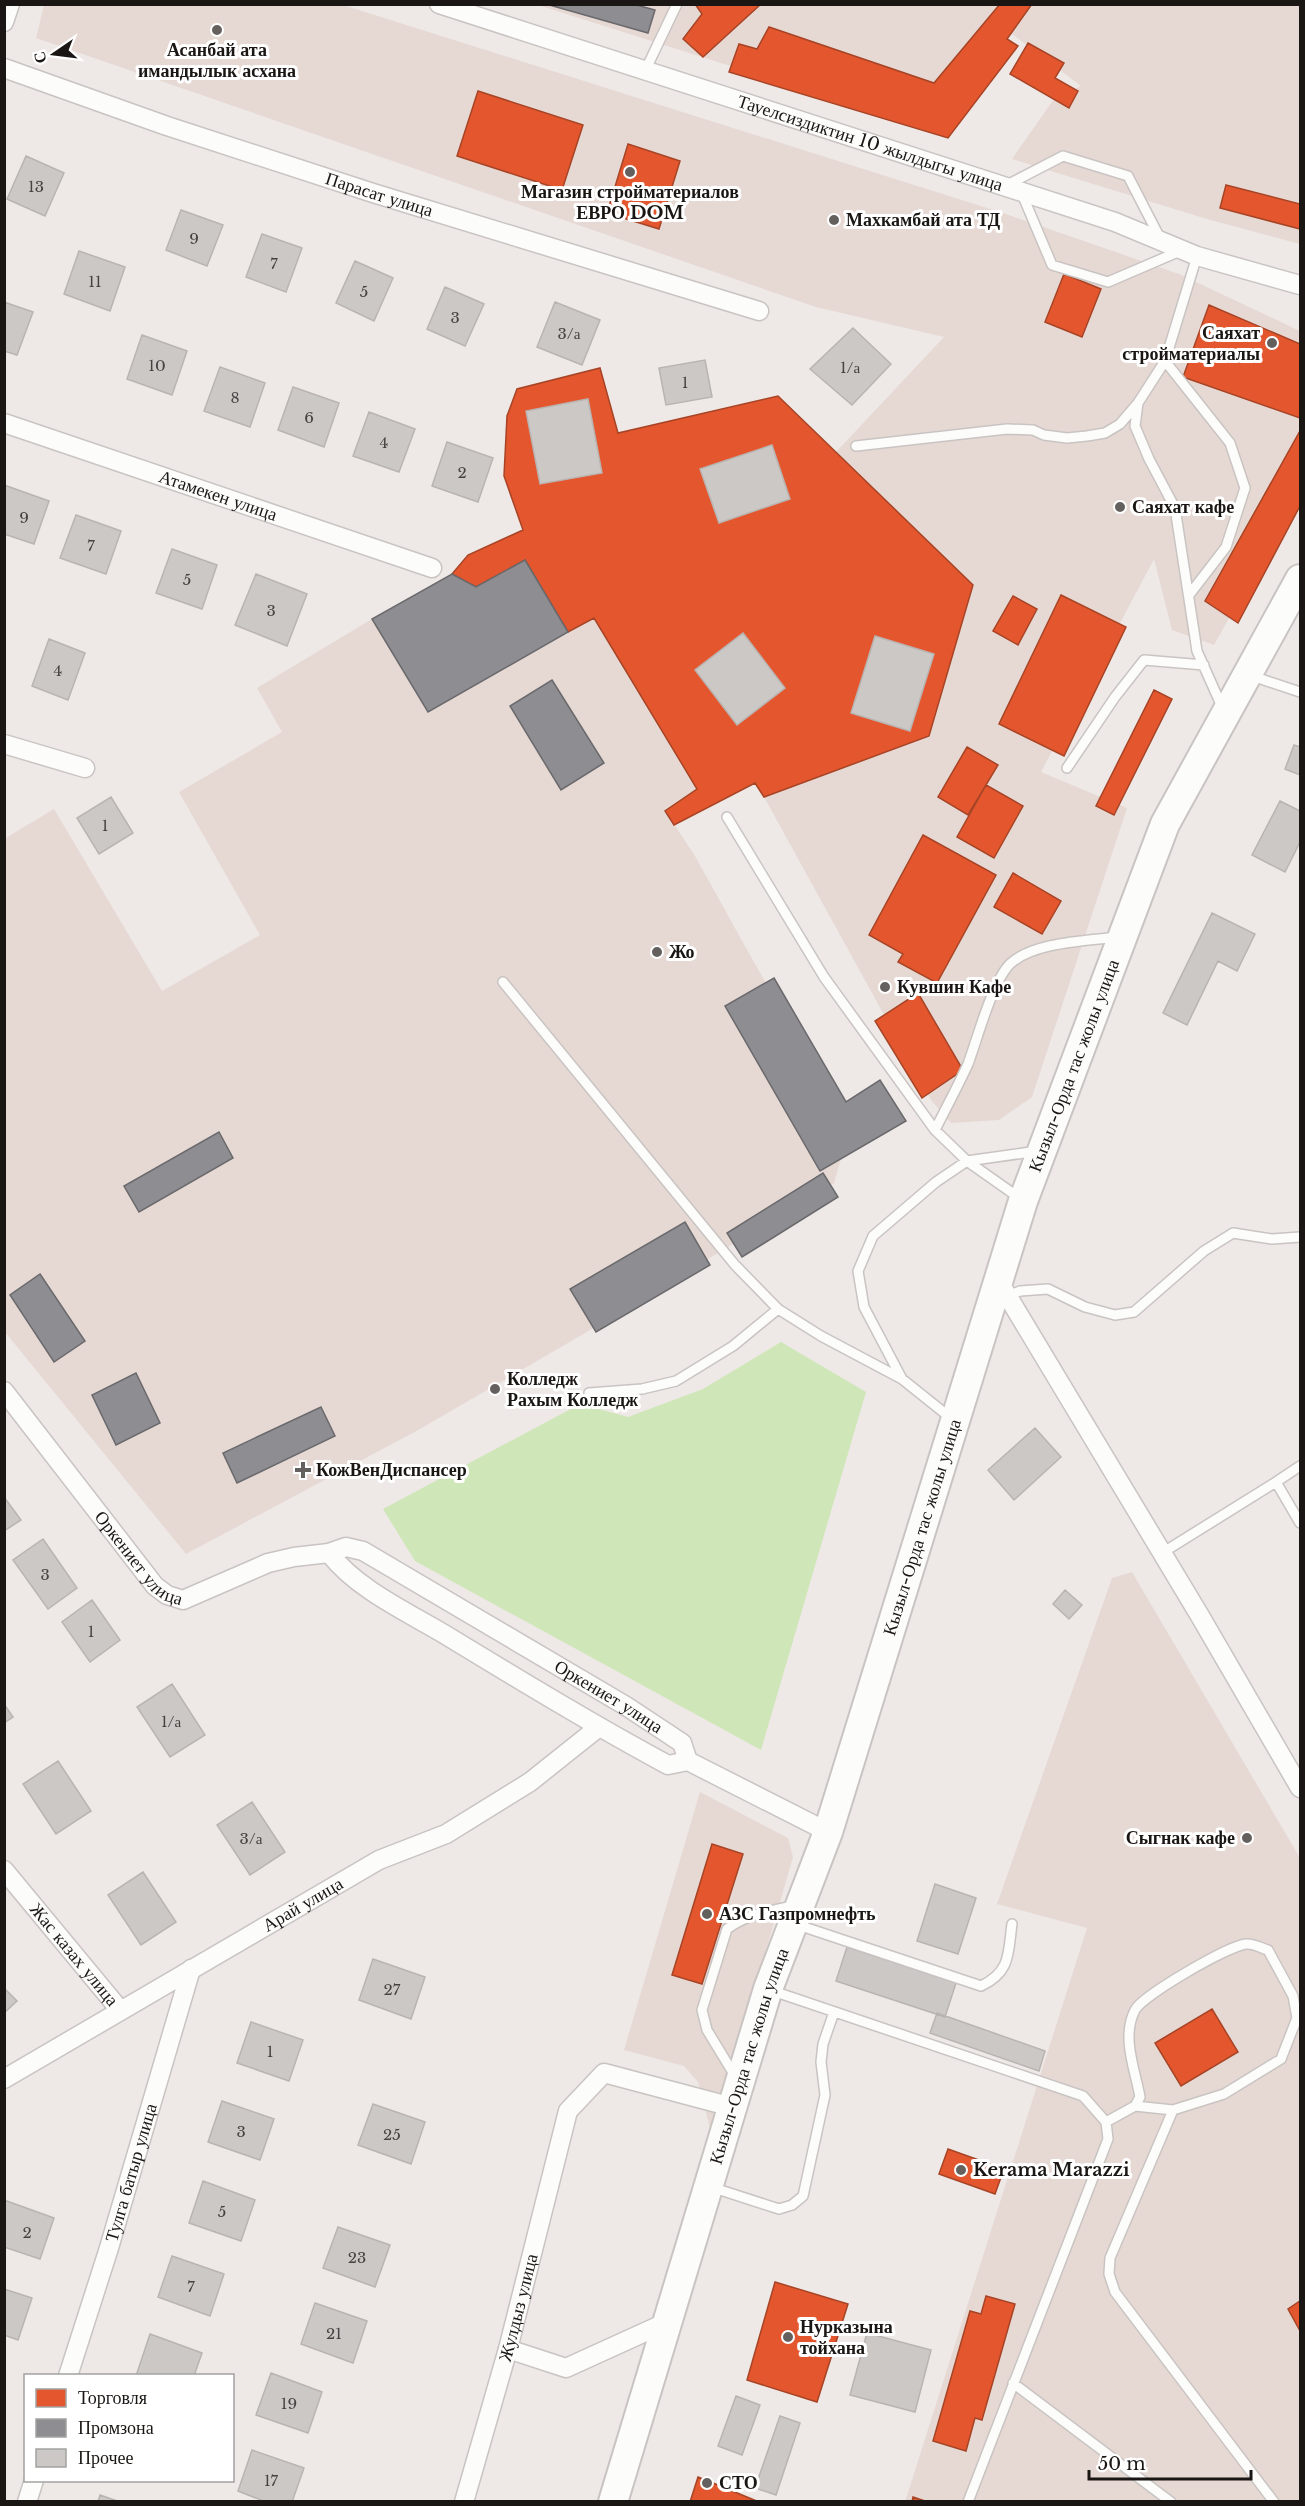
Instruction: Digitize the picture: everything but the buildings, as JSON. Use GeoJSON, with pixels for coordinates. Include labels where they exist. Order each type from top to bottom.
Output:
{"type":"FeatureCollection","features":[{"type":"Feature","properties":{"kind":"main road","name":"Кызыл-Орда тас жолы улица"},"geometry":{"type":"LineString","coordinates":[[613,2502],[665,2323],[709,2187],[768,1989],[828,1832],[956,1422],[1003,1288],[1023,1201],[1165,824],[1300,579]]}},
{"type":"Feature","properties":{"kind":"street"},"geometry":{"type":"LineString","coordinates":[[4,22],[10,4]]}},
{"type":"Feature","properties":{"kind":"street","name":"Тауелсиздиктин 10 жылдыгы улица"},"geometry":{"type":"LineString","coordinates":[[439,4],[1115,222],[1190,253],[1300,285]]}},
{"type":"Feature","properties":{"kind":"street","name":"Парасат улица"},"geometry":{"type":"LineString","coordinates":[[4,68],[167,126],[362,190],[759,311]]}},
{"type":"Feature","properties":{"kind":"street","name":"Атамекен улица"},"geometry":{"type":"LineString","coordinates":[[4,423],[432,568]]}},
{"type":"Feature","properties":{"kind":"street"},"geometry":{"type":"LineString","coordinates":[[4,744],[85,768]]}},
{"type":"Feature","properties":{"kind":"street"},"geometry":{"type":"LineString","coordinates":[[1003,1288],[1300,1788]]}},
{"type":"Feature","properties":{"kind":"street","name":"Оркениет улица"},"geometry":{"type":"LineString","coordinates":[[4,1391],[155,1586],[167,1595],[183,1600],[268,1563],[329,1553],[346,1547],[374,1556],[626,1706],[682,1743],[688,1761]]}},
{"type":"Feature","properties":{"kind":"street","name":"Оркениет улица"},"geometry":{"type":"LineString","coordinates":[[329,1553],[339,1566],[388,1600],[599,1727],[668,1765],[688,1761],[828,1832]]}},
{"type":"Feature","properties":{"kind":"street","name":"Арай улица"},"geometry":{"type":"LineString","coordinates":[[4,2079],[380,1860],[446,1834],[530,1782],[599,1727]]}},
{"type":"Feature","properties":{"kind":"street","name":"Жас казах улица"},"geometry":{"type":"LineString","coordinates":[[4,1870],[120,2010]]}},
{"type":"Feature","properties":{"kind":"street","name":"Тулга батыр улица"},"geometry":{"type":"LineString","coordinates":[[69,2374],[109,2248],[190,1969]]}},
{"type":"Feature","properties":{"kind":"street","name":"Жулдыз улица"},"geometry":{"type":"LineString","coordinates":[[464,2502],[508,2349],[568,2111],[604,2073],[736,2095]]}},
{"type":"Feature","properties":{"kind":"street"},"geometry":{"type":"LineString","coordinates":[[508,2349],[566,2368],[665,2323]]}},
{"type":"Feature","properties":{"kind":"street"},"geometry":{"type":"LineString","coordinates":[[27,2502],[34,2482]]}},
{"type":"Feature","properties":{"kind":"lane"},"geometry":{"type":"LineString","coordinates":[[645,70],[677,4]]}},
{"type":"Feature","properties":{"kind":"lane"},"geometry":{"type":"LineString","coordinates":[[1162,242],[1128,176],[1063,156],[1013,189],[1052,265],[1108,282],[1190,253]]}},
{"type":"Feature","properties":{"kind":"lane"},"geometry":{"type":"LineString","coordinates":[[856,446],[1007,429],[1033,430],[1044,435],[1067,438],[1105,433],[1120,424],[1138,403],[1165,361],[1190,253]]}},
{"type":"Feature","properties":{"kind":"lane"},"geometry":{"type":"LineString","coordinates":[[1165,361],[1230,443],[1245,488],[1227,547],[1190,595]]}},
{"type":"Feature","properties":{"kind":"lane"},"geometry":{"type":"LineString","coordinates":[[1138,403],[1135,426],[1175,508],[1197,651],[1226,714]]}},
{"type":"Feature","properties":{"kind":"lane"},"geometry":{"type":"LineString","coordinates":[[1067,768],[1115,696],[1144,660],[1204,665]]}},
{"type":"Feature","properties":{"kind":"lane"},"geometry":{"type":"LineString","coordinates":[[1247,674],[1300,692]]}},
{"type":"Feature","properties":{"kind":"lane"},"geometry":{"type":"LineString","coordinates":[[728,817],[824,977],[935,1130],[967,1161],[1023,1201]]}},
{"type":"Feature","properties":{"kind":"lane"},"geometry":{"type":"LineString","coordinates":[[935,1130],[967,1065],[993,995],[1011,964],[1035,951],[1052,946],[1122,936]]}},
{"type":"Feature","properties":{"kind":"lane"},"geometry":{"type":"LineString","coordinates":[[503,982],[735,1265],[778,1309],[821,1336],[902,1379],[956,1422]]}},
{"type":"Feature","properties":{"kind":"lane"},"geometry":{"type":"LineString","coordinates":[[902,1379],[864,1307],[858,1271],[873,1236],[936,1182],[967,1161],[1041,1151]]}},
{"type":"Feature","properties":{"kind":"lane"},"geometry":{"type":"LineString","coordinates":[[1003,1288],[1020,1291],[1048,1289],[1085,1307],[1115,1315],[1134,1312],[1204,1251],[1233,1233],[1272,1239],[1300,1237]]}},
{"type":"Feature","properties":{"kind":"lane"},"geometry":{"type":"LineString","coordinates":[[589,1393],[642,1389],[676,1381],[733,1346],[778,1309]]}},
{"type":"Feature","properties":{"kind":"lane"},"geometry":{"type":"LineString","coordinates":[[1162,1553],[1300,1466]]}},
{"type":"Feature","properties":{"kind":"lane"},"geometry":{"type":"LineString","coordinates":[[1276,1482],[1300,1523]]}},
{"type":"Feature","properties":{"kind":"lane"},"geometry":{"type":"LineString","coordinates":[[736,2095],[707,2030],[702,2010],[727,1929],[736,1922],[751,1916],[797,1914],[981,1986],[993,1981],[1006,1966],[1012,1924]]}},
{"type":"Feature","properties":{"kind":"lane"},"geometry":{"type":"LineString","coordinates":[[1106,2122],[1135,2106],[1140,2097],[1129,2052],[1129,2026],[1135,2008],[1153,1992],[1231,1948],[1248,1944],[1268,1950],[1293,1996],[1297,2018],[1281,2059],[1224,2094],[1173,2110],[1135,2106]]}},
{"type":"Feature","properties":{"kind":"lane"},"geometry":{"type":"LineString","coordinates":[[768,1989],[1083,2096],[1106,2122],[1108,2139],[968,2502]]}},
{"type":"Feature","properties":{"kind":"lane"},"geometry":{"type":"LineString","coordinates":[[709,2187],[779,2209],[792,2205],[803,2196],[825,2095],[821,2062],[823,2044],[834,2012]]}},
{"type":"Feature","properties":{"kind":"lane"},"geometry":{"type":"LineString","coordinates":[[1173,2110],[1110,2258],[1109,2274],[1115,2292],[1274,2502]]}},
{"type":"Feature","properties":{"kind":"lane"},"geometry":{"type":"LineString","coordinates":[[1013,2383],[1171,2502]]}},
{"type":"Feature","properties":{"kind":"shaded area"},"geometry":{"type":"Polygon","coordinates":[[[44,5],[343,5],[1006,214],[1179,274],[1300,331],[1300,491],[1214,645],[1172,630],[1154,559],[1041,772],[1127,808],[1032,1097],[999,1120],[951,1123],[931,1100],[764,797],[929,736],[973,585],[836,452],[944,337],[816,307],[36,38],[44,5]]]}},
{"type":"Feature","properties":{"kind":"shaded area"},"geometry":{"type":"Polygon","coordinates":[[[538,5],[1300,5],[1300,244],[1207,219],[1012,159],[1054,99],[1081,86],[1008,31],[952,125],[724,64],[538,5]]]}},
{"type":"Feature","properties":{"kind":"shaded area"},"geometry":{"type":"Polygon","coordinates":[[[594,618],[697,789],[666,812],[695,856],[850,1127],[834,1183],[420,1429],[186,1554],[5,1332],[4,839],[54,809],[162,991],[260,935],[179,792],[282,732],[257,688],[372,619],[428,712],[594,618]]]}},
{"type":"Feature","properties":{"kind":"shaded area"},"geometry":{"type":"Polygon","coordinates":[[[1132,1572],[1300,1858],[1300,2501],[905,2502],[1087,1928],[997,1904],[1112,1578],[1132,1572]]]}},
{"type":"Feature","properties":{"kind":"shaded area"},"geometry":{"type":"Polygon","coordinates":[[[700,1792],[788,1838],[793,1857],[712,2136],[698,2082],[684,2066],[624,2050],[700,1792]]]}},
{"type":"Feature","properties":{"kind":"green space"},"geometry":{"type":"Polygon","coordinates":[[[781,1342],[866,1392],[761,1750],[415,1561],[383,1509],[580,1404],[628,1417],[703,1389],[781,1342]]]}},
{"type":"Feature","properties":{"kind":"place","name":"Асанбай ата имандылык асхана"},"geometry":{"type":"Point","coordinates":[217,30]}},
{"type":"Feature","properties":{"kind":"place","name":"Магазин стройматериалов ЕВРО DOM"},"geometry":{"type":"Point","coordinates":[630,172]}},
{"type":"Feature","properties":{"kind":"place","name":"Махкамбай ата ТД"},"geometry":{"type":"Point","coordinates":[834,220]}},
{"type":"Feature","properties":{"kind":"place","name":"Саяхат стройматериалы"},"geometry":{"type":"Point","coordinates":[1272,343]}},
{"type":"Feature","properties":{"kind":"place","name":"Саяхат кафе"},"geometry":{"type":"Point","coordinates":[1120,507]}},
{"type":"Feature","properties":{"kind":"place","name":"Жо"},"geometry":{"type":"Point","coordinates":[657,952]}},
{"type":"Feature","properties":{"kind":"place","name":"Кувшин Кафе"},"geometry":{"type":"Point","coordinates":[885,987]}},
{"type":"Feature","properties":{"kind":"place","name":"Колледж Рахым Колледж"},"geometry":{"type":"Point","coordinates":[495,1389]}},
{"type":"Feature","properties":{"kind":"place","name":"КожВенДиспансер"},"geometry":{"type":"Point","coordinates":[303,1470]}},
{"type":"Feature","properties":{"kind":"place","name":"Сыгнак кафе"},"geometry":{"type":"Point","coordinates":[1247,1838]}},
{"type":"Feature","properties":{"kind":"place","name":"АЗС Газпромнефть"},"geometry":{"type":"Point","coordinates":[707,1914]}},
{"type":"Feature","properties":{"kind":"place","name":"Kerama Marazzi"},"geometry":{"type":"Point","coordinates":[961,2170]}},
{"type":"Feature","properties":{"kind":"place","name":"Нурказына тойхана"},"geometry":{"type":"Point","coordinates":[788,2337]}},
{"type":"Feature","properties":{"kind":"place","name":"СТО"},"geometry":{"type":"Point","coordinates":[707,2483]}}]}
